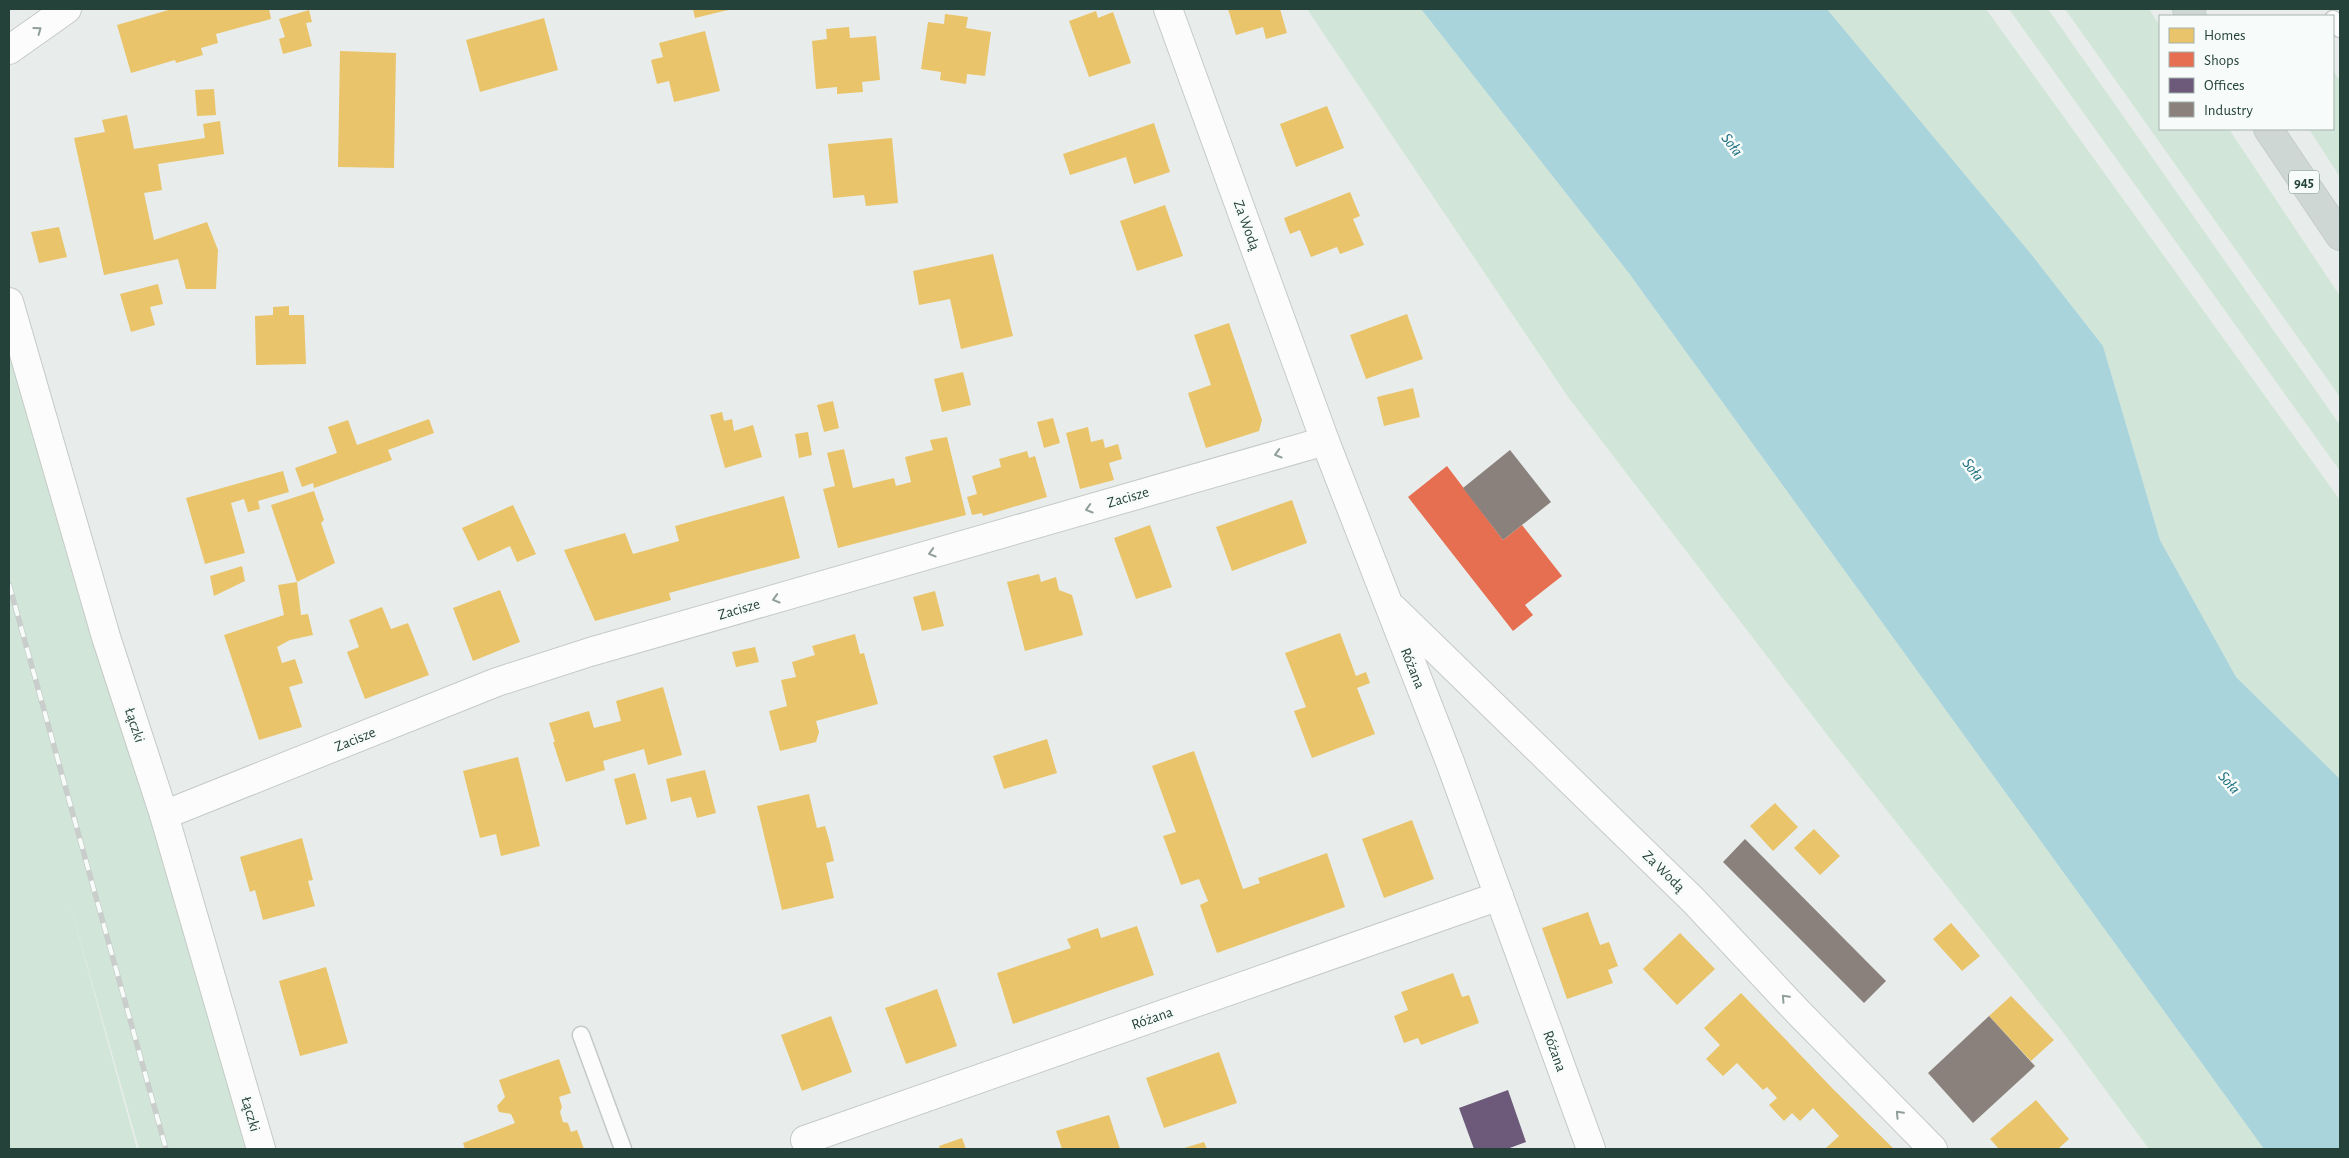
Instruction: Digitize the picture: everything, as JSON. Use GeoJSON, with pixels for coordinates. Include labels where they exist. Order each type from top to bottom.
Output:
{"type":"FeatureCollection","features":[{"type":"Feature","properties":{"kind":"main road","name":"945"},"geometry":{"type":"LineString","coordinates":[[2269,130],[2340,236]]}},
{"type":"Feature","properties":{"kind":"street"},"geometry":{"type":"LineString","coordinates":[[9,50],[67,9]]}},
{"type":"Feature","properties":{"kind":"street","name":"Za Wodą"},"geometry":{"type":"LineString","coordinates":[[1168,9],[1325,441]]}},
{"type":"Feature","properties":{"kind":"street","name":"Łączki"},"geometry":{"type":"LineString","coordinates":[[9,302],[106,637],[164,815],[261,1149]]}},
{"type":"Feature","properties":{"kind":"street","name":"Różana"},"geometry":{"type":"LineString","coordinates":[[1325,441],[1386,602],[1450,762],[1591,1149]]}},
{"type":"Feature","properties":{"kind":"street","name":"Zacisze"},"geometry":{"type":"LineString","coordinates":[[164,815],[496,682],[590,652],[1325,441]]}},
{"type":"Feature","properties":{"kind":"street","name":"Za Wodą"},"geometry":{"type":"LineString","coordinates":[[1386,602],[1694,902],[1799,1013],[1933,1149]]}},
{"type":"Feature","properties":{"kind":"street","name":"Różana"},"geometry":{"type":"LineString","coordinates":[[805,1140],[1499,896]]}},
{"type":"Feature","properties":{"kind":"lane"},"geometry":{"type":"LineString","coordinates":[[581,1035],[623,1149]]}},
{"type":"Feature","properties":{"kind":"green space"},"geometry":{"type":"Polygon","coordinates":[[[1307,9],[1421,9],[1628,272],[2264,1149],[2149,1149],[2065,1035],[1835,745],[1568,397],[1307,9]]]}},
{"type":"Feature","properties":{"kind":"green space"},"geometry":{"type":"Polygon","coordinates":[[[1827,9],[1986,9],[2340,500],[2340,779],[2236,677],[2160,540],[2103,346],[2031,254],[1827,9]]]}},
{"type":"Feature","properties":{"kind":"green space"},"geometry":{"type":"Polygon","coordinates":[[[2009,9],[2048,9],[2340,425],[2340,471],[2009,9]]]}},
{"type":"Feature","properties":{"kind":"green space"},"geometry":{"type":"Polygon","coordinates":[[[2065,9],[2149,9],[2159,24],[2159,130],[2230,130],[2340,296],[2340,397],[2065,9]]]}},
{"type":"Feature","properties":{"kind":"green space"},"geometry":{"type":"Polygon","coordinates":[[[2334,72],[2340,81],[2340,177],[2310,130],[2334,130],[2334,72]]]}},
{"type":"Feature","properties":{"kind":"green space"},"geometry":{"type":"Polygon","coordinates":[[[9,296],[258,1149],[139,1149],[69,901],[137,1149],[9,1149],[9,296]]]}},
{"type":"Feature","properties":{"kind":"water","name":"Soła"},"geometry":{"type":"Polygon","coordinates":[[[1421,9],[1827,9],[2031,254],[2103,346],[2160,540],[2236,677],[2340,779],[2340,1149],[2264,1149],[1628,272],[1421,9]]]}},
{"type":"Feature","properties":{"kind":"building: Homes"},"geometry":{"type":"Polygon","coordinates":[[[172,9],[269,9],[271,19],[216,34],[218,43],[201,48],[203,55],[176,63],[175,60],[131,73],[117,25],[172,9]]]}},
{"type":"Feature","properties":{"kind":"building: Homes"},"geometry":{"type":"Polygon","coordinates":[[[693,9],[727,9],[728,10],[695,18],[693,9]]]}},
{"type":"Feature","properties":{"kind":"building: Homes"},"geometry":{"type":"Polygon","coordinates":[[[1228,9],[1280,9],[1287,33],[1266,39],[1263,27],[1236,35],[1228,9]]]}},
{"type":"Feature","properties":{"kind":"building: Homes"},"geometry":{"type":"Polygon","coordinates":[[[309,10],[312,22],[306,23],[312,46],[283,54],[279,39],[285,37],[279,19],[309,10]]]}},
{"type":"Feature","properties":{"kind":"building: Homes"},"geometry":{"type":"Polygon","coordinates":[[[1096,11],[1098,18],[1113,12],[1131,63],[1089,77],[1069,21],[1096,11]]]}},
{"type":"Feature","properties":{"kind":"building: Homes"},"geometry":{"type":"Polygon","coordinates":[[[945,14],[968,17],[966,28],[991,32],[985,76],[967,74],[966,84],[940,80],[941,72],[921,69],[928,22],[944,24],[945,14]]]}},
{"type":"Feature","properties":{"kind":"building: Homes"},"geometry":{"type":"Polygon","coordinates":[[[544,18],[558,70],[480,92],[466,40],[544,18]]]}},
{"type":"Feature","properties":{"kind":"building: Homes"},"geometry":{"type":"Polygon","coordinates":[[[849,27],[850,38],[876,36],[880,80],[862,82],[863,92],[837,94],[837,87],[816,89],[812,41],[827,39],[826,29],[849,27]]]}},
{"type":"Feature","properties":{"kind":"building: Homes"},"geometry":{"type":"Polygon","coordinates":[[[705,31],[720,91],[674,102],[669,81],[657,84],[651,60],[663,57],[659,43],[705,31]]]}},
{"type":"Feature","properties":{"kind":"building: Homes"},"geometry":{"type":"Polygon","coordinates":[[[340,51],[396,53],[394,168],[338,167],[340,51]]]}},
{"type":"Feature","properties":{"kind":"building: Homes"},"geometry":{"type":"Polygon","coordinates":[[[214,89],[216,115],[197,116],[195,90],[214,89]]]}},
{"type":"Feature","properties":{"kind":"building: Homes"},"geometry":{"type":"Polygon","coordinates":[[[1327,106],[1344,148],[1296,167],[1280,124],[1327,106]]]}},
{"type":"Feature","properties":{"kind":"building: Homes"},"geometry":{"type":"Polygon","coordinates":[[[127,115],[134,149],[205,138],[203,124],[220,121],[224,154],[158,164],[162,190],[144,193],[154,240],[207,222],[218,250],[216,289],[186,289],[178,259],[104,275],[74,138],[105,132],[102,120],[127,115]]]}},
{"type":"Feature","properties":{"kind":"building: Homes"},"geometry":{"type":"Polygon","coordinates":[[[1154,123],[1170,172],[1134,184],[1126,157],[1070,175],[1063,154],[1154,123]]]}},
{"type":"Feature","properties":{"kind":"building: Homes"},"geometry":{"type":"Polygon","coordinates":[[[892,138],[898,203],[866,206],[864,195],[833,198],[828,144],[892,138]]]}},
{"type":"Feature","properties":{"kind":"building: Homes"},"geometry":{"type":"Polygon","coordinates":[[[1350,192],[1360,216],[1353,219],[1364,245],[1340,254],[1337,247],[1311,257],[1300,230],[1290,234],[1284,218],[1350,192]]]}},
{"type":"Feature","properties":{"kind":"building: Homes"},"geometry":{"type":"Polygon","coordinates":[[[1165,205],[1183,256],[1137,271],[1120,221],[1165,205]]]}},
{"type":"Feature","properties":{"kind":"building: Homes"},"geometry":{"type":"Polygon","coordinates":[[[59,227],[67,257],[39,263],[31,232],[59,227]]]}},
{"type":"Feature","properties":{"kind":"building: Homes"},"geometry":{"type":"Polygon","coordinates":[[[993,254],[1013,336],[961,349],[950,299],[919,305],[913,271],[993,254]]]}},
{"type":"Feature","properties":{"kind":"building: Homes"},"geometry":{"type":"Polygon","coordinates":[[[158,284],[163,304],[150,307],[155,325],[131,332],[120,294],[158,284]]]}},
{"type":"Feature","properties":{"kind":"building: Homes"},"geometry":{"type":"Polygon","coordinates":[[[289,306],[289,315],[304,315],[306,364],[256,365],[255,316],[273,315],[273,307],[289,306]]]}},
{"type":"Feature","properties":{"kind":"building: Homes"},"geometry":{"type":"Polygon","coordinates":[[[1407,314],[1423,359],[1366,379],[1350,335],[1407,314]]]}},
{"type":"Feature","properties":{"kind":"building: Homes"},"geometry":{"type":"Polygon","coordinates":[[[1229,323],[1262,420],[1259,431],[1206,448],[1188,393],[1211,385],[1194,335],[1229,323]]]}},
{"type":"Feature","properties":{"kind":"building: Homes"},"geometry":{"type":"Polygon","coordinates":[[[963,372],[971,405],[942,412],[934,379],[963,372]]]}},
{"type":"Feature","properties":{"kind":"building: Homes"},"geometry":{"type":"Polygon","coordinates":[[[1413,388],[1420,417],[1384,426],[1377,397],[1413,388]]]}},
{"type":"Feature","properties":{"kind":"building: Homes"},"geometry":{"type":"Polygon","coordinates":[[[833,401],[839,428],[824,432],[817,405],[833,401]]]}},
{"type":"Feature","properties":{"kind":"building: Homes"},"geometry":{"type":"Polygon","coordinates":[[[722,412],[724,421],[732,419],[734,431],[753,425],[762,457],[725,468],[710,415],[722,412]]]}},
{"type":"Feature","properties":{"kind":"building: Homes"},"geometry":{"type":"Polygon","coordinates":[[[1053,418],[1060,443],[1044,448],[1037,422],[1053,418]]]}},
{"type":"Feature","properties":{"kind":"building: Homes"},"geometry":{"type":"Polygon","coordinates":[[[429,419],[434,433],[388,450],[392,460],[314,488],[313,483],[302,487],[295,468],[337,453],[328,427],[348,420],[357,445],[429,419]]]}},
{"type":"Feature","properties":{"kind":"building: Homes"},"geometry":{"type":"Polygon","coordinates":[[[1088,427],[1091,442],[1103,439],[1105,448],[1118,444],[1122,459],[1109,463],[1114,480],[1080,489],[1066,433],[1088,427]]]}},
{"type":"Feature","properties":{"kind":"building: Homes"},"geometry":{"type":"Polygon","coordinates":[[[808,432],[812,455],[799,458],[795,434],[808,432]]]}},
{"type":"Feature","properties":{"kind":"building: Homes"},"geometry":{"type":"Polygon","coordinates":[[[947,437],[966,515],[838,548],[823,489],[835,486],[827,453],[844,449],[853,488],[894,478],[896,486],[911,482],[905,457],[933,450],[930,440],[947,437]]]}},
{"type":"Feature","properties":{"kind":"building: Homes"},"geometry":{"type":"Polygon","coordinates":[[[1027,451],[1029,458],[1035,456],[1047,497],[983,516],[982,513],[972,515],[967,497],[977,494],[972,476],[1001,467],[999,459],[1027,451]]]}},
{"type":"Feature","properties":{"kind":"building: Homes"},"geometry":{"type":"Polygon","coordinates":[[[283,471],[289,492],[258,501],[260,509],[248,512],[244,499],[231,503],[245,553],[205,564],[186,498],[283,471]]]}},
{"type":"Feature","properties":{"kind":"building: Homes"},"geometry":{"type":"Polygon","coordinates":[[[314,491],[324,520],[321,523],[335,563],[297,582],[271,505],[314,491]]]}},
{"type":"Feature","properties":{"kind":"building: Homes"},"geometry":{"type":"Polygon","coordinates":[[[784,496],[800,558],[669,593],[671,600],[595,621],[564,550],[625,533],[633,554],[679,541],[675,526],[784,496]]]}},
{"type":"Feature","properties":{"kind":"building: Homes"},"geometry":{"type":"Polygon","coordinates":[[[1292,500],[1307,543],[1232,571],[1216,527],[1292,500]]]}},
{"type":"Feature","properties":{"kind":"building: Homes"},"geometry":{"type":"Polygon","coordinates":[[[513,505],[536,554],[517,562],[510,546],[478,561],[462,528],[513,505]]]}},
{"type":"Feature","properties":{"kind":"building: Homes"},"geometry":{"type":"Polygon","coordinates":[[[1150,525],[1172,587],[1136,599],[1114,538],[1150,525]]]}},
{"type":"Feature","properties":{"kind":"building: Homes"},"geometry":{"type":"Polygon","coordinates":[[[242,566],[245,581],[214,596],[210,576],[242,566]]]}},
{"type":"Feature","properties":{"kind":"building: Homes"},"geometry":{"type":"Polygon","coordinates":[[[1039,574],[1041,582],[1056,577],[1059,590],[1072,595],[1083,635],[1025,651],[1007,582],[1039,574]]]}},
{"type":"Feature","properties":{"kind":"building: Homes"},"geometry":{"type":"Polygon","coordinates":[[[297,582],[301,615],[308,614],[313,635],[290,640],[277,647],[282,663],[295,659],[303,683],[289,687],[302,727],[259,740],[224,635],[284,615],[278,585],[297,582]]]}},
{"type":"Feature","properties":{"kind":"building: Homes"},"geometry":{"type":"Polygon","coordinates":[[[500,590],[520,642],[473,661],[453,608],[500,590]]]}},
{"type":"Feature","properties":{"kind":"building: Homes"},"geometry":{"type":"Polygon","coordinates":[[[935,591],[944,626],[922,631],[913,597],[935,591]]]}},
{"type":"Feature","properties":{"kind":"building: Homes"},"geometry":{"type":"Polygon","coordinates":[[[382,607],[391,629],[408,623],[429,675],[365,699],[347,652],[359,647],[349,620],[382,607]]]}},
{"type":"Feature","properties":{"kind":"building: Homes"},"geometry":{"type":"Polygon","coordinates":[[[1340,633],[1356,676],[1366,672],[1370,683],[1357,688],[1375,734],[1312,758],[1294,711],[1306,707],[1285,653],[1340,633]]]}},
{"type":"Feature","properties":{"kind":"building: Homes"},"geometry":{"type":"Polygon","coordinates":[[[855,634],[860,654],[864,653],[878,704],[816,721],[819,732],[816,742],[780,751],[769,711],[787,706],[781,680],[796,677],[792,662],[815,655],[812,646],[855,634]]]}},
{"type":"Feature","properties":{"kind":"building: Homes"},"geometry":{"type":"Polygon","coordinates":[[[755,647],[759,662],[736,667],[732,652],[755,647]]]}},
{"type":"Feature","properties":{"kind":"building: Homes"},"geometry":{"type":"Polygon","coordinates":[[[663,687],[682,755],[648,765],[644,749],[603,761],[605,770],[566,782],[549,723],[589,711],[594,728],[621,721],[616,701],[663,687]]]}},
{"type":"Feature","properties":{"kind":"building: Homes"},"geometry":{"type":"Polygon","coordinates":[[[1047,739],[1057,773],[1004,789],[993,756],[1047,739]]]}},
{"type":"Feature","properties":{"kind":"building: Homes"},"geometry":{"type":"Polygon","coordinates":[[[1194,751],[1243,889],[1260,883],[1258,878],[1327,853],[1345,907],[1217,953],[1200,905],[1208,901],[1199,879],[1181,885],[1163,836],[1176,832],[1152,766],[1194,751]]]}},
{"type":"Feature","properties":{"kind":"building: Homes"},"geometry":{"type":"Polygon","coordinates":[[[518,757],[540,846],[501,856],[496,834],[480,838],[463,771],[518,757]]]}},
{"type":"Feature","properties":{"kind":"building: Homes"},"geometry":{"type":"Polygon","coordinates":[[[705,770],[716,813],[697,818],[691,797],[671,802],[666,779],[705,770]]]}},
{"type":"Feature","properties":{"kind":"building: Homes"},"geometry":{"type":"Polygon","coordinates":[[[635,773],[647,819],[626,825],[614,779],[635,773]]]}},
{"type":"Feature","properties":{"kind":"building: Homes"},"geometry":{"type":"Polygon","coordinates":[[[809,794],[817,828],[825,826],[830,843],[834,861],[826,863],[834,898],[782,910],[757,806],[809,794]]]}},
{"type":"Feature","properties":{"kind":"building: Homes"},"geometry":{"type":"Polygon","coordinates":[[[1775,803],[1798,827],[1773,851],[1750,826],[1775,803]]]}},
{"type":"Feature","properties":{"kind":"building: Homes"},"geometry":{"type":"Polygon","coordinates":[[[1412,820],[1434,879],[1384,898],[1362,839],[1412,820]]]}},
{"type":"Feature","properties":{"kind":"building: Homes"},"geometry":{"type":"Polygon","coordinates":[[[1814,829],[1840,856],[1820,875],[1794,848],[1814,829]]]}},
{"type":"Feature","properties":{"kind":"building: Homes"},"geometry":{"type":"Polygon","coordinates":[[[302,838],[313,880],[308,881],[315,906],[263,920],[255,890],[250,892],[240,857],[302,838]]]}},
{"type":"Feature","properties":{"kind":"building: Homes"},"geometry":{"type":"Polygon","coordinates":[[[1588,912],[1600,945],[1609,942],[1618,966],[1608,970],[1613,983],[1567,999],[1542,928],[1588,912]]]}},
{"type":"Feature","properties":{"kind":"building: Homes"},"geometry":{"type":"Polygon","coordinates":[[[1951,923],[1980,956],[1962,971],[1933,939],[1951,923]]]}},
{"type":"Feature","properties":{"kind":"building: Homes"},"geometry":{"type":"Polygon","coordinates":[[[1137,926],[1154,975],[1013,1024],[997,973],[1071,948],[1067,939],[1098,928],[1101,938],[1137,926]]]}},
{"type":"Feature","properties":{"kind":"building: Homes"},"geometry":{"type":"Polygon","coordinates":[[[1680,933],[1715,969],[1677,1005],[1643,969],[1680,933]]]}},
{"type":"Feature","properties":{"kind":"building: Homes"},"geometry":{"type":"Polygon","coordinates":[[[326,967],[348,1043],[300,1056],[279,981],[326,967]]]}},
{"type":"Feature","properties":{"kind":"building: Homes"},"geometry":{"type":"Polygon","coordinates":[[[1453,973],[1462,997],[1469,995],[1479,1023],[1421,1045],[1418,1038],[1404,1043],[1394,1016],[1408,1010],[1401,992],[1453,973]]]}},
{"type":"Feature","properties":{"kind":"building: Homes"},"geometry":{"type":"Polygon","coordinates":[[[937,989],[957,1046],[906,1064],[885,1008],[937,989]]]}},
{"type":"Feature","properties":{"kind":"building: Homes"},"geometry":{"type":"Polygon","coordinates":[[[1741,993],[1833,1089],[1894,1149],[1825,1149],[1839,1136],[1813,1108],[1800,1121],[1792,1113],[1784,1121],[1769,1105],[1777,1098],[1767,1087],[1763,1090],[1737,1063],[1723,1076],[1706,1059],[1720,1045],[1704,1028],[1741,993]]]}},
{"type":"Feature","properties":{"kind":"building: Homes"},"geometry":{"type":"Polygon","coordinates":[[[2011,996],[2054,1040],[2031,1061],[1989,1016],[2011,996]]]}},
{"type":"Feature","properties":{"kind":"building: Homes"},"geometry":{"type":"Polygon","coordinates":[[[831,1016],[852,1072],[802,1091],[781,1035],[831,1016]]]}},
{"type":"Feature","properties":{"kind":"building: Homes"},"geometry":{"type":"Polygon","coordinates":[[[1219,1052],[1237,1103],[1164,1128],[1146,1078],[1219,1052]]]}},
{"type":"Feature","properties":{"kind":"building: Homes"},"geometry":{"type":"Polygon","coordinates":[[[559,1059],[571,1093],[559,1097],[562,1107],[560,1112],[563,1122],[568,1123],[571,1132],[577,1130],[584,1149],[465,1149],[463,1143],[515,1123],[511,1114],[499,1112],[497,1106],[505,1097],[499,1080],[559,1059]]]}},
{"type":"Feature","properties":{"kind":"building: Homes"},"geometry":{"type":"Polygon","coordinates":[[[2036,1100],[2069,1139],[2058,1149],[1999,1149],[1990,1139],[2036,1100]]]}},
{"type":"Feature","properties":{"kind":"building: Homes"},"geometry":{"type":"Polygon","coordinates":[[[1109,1115],[1120,1149],[1062,1149],[1056,1131],[1109,1115]]]}},
{"type":"Feature","properties":{"kind":"building: Homes"},"geometry":{"type":"Polygon","coordinates":[[[962,1138],[966,1149],[940,1149],[939,1146],[962,1138]]]}},
{"type":"Feature","properties":{"kind":"building: Homes"},"geometry":{"type":"Polygon","coordinates":[[[1204,1142],[1207,1149],[1181,1149],[1204,1142]]]}},
{"type":"Feature","properties":{"kind":"building: Shops"},"geometry":{"type":"Polygon","coordinates":[[[1447,466],[1503,540],[1522,525],[1562,576],[1525,605],[1533,615],[1513,631],[1408,497],[1447,466]]]}},
{"type":"Feature","properties":{"kind":"building: Offices"},"geometry":{"type":"Polygon","coordinates":[[[1508,1090],[1526,1142],[1507,1149],[1474,1149],[1459,1108],[1508,1090]]]}},
{"type":"Feature","properties":{"kind":"building: Industry"},"geometry":{"type":"Polygon","coordinates":[[[1510,450],[1551,502],[1503,540],[1463,488],[1510,450]]]}},
{"type":"Feature","properties":{"kind":"building: Industry"},"geometry":{"type":"Polygon","coordinates":[[[1745,839],[1886,981],[1864,1003],[1723,862],[1745,839]]]}},
{"type":"Feature","properties":{"kind":"building: Industry"},"geometry":{"type":"Polygon","coordinates":[[[1989,1016],[2035,1066],[1973,1123],[1928,1073],[1989,1016]]]}},
{"type":"Feature","properties":{"kind":"railway"},"geometry":{"type":"LineString","coordinates":[[9,584],[166,1149]]}}]}
